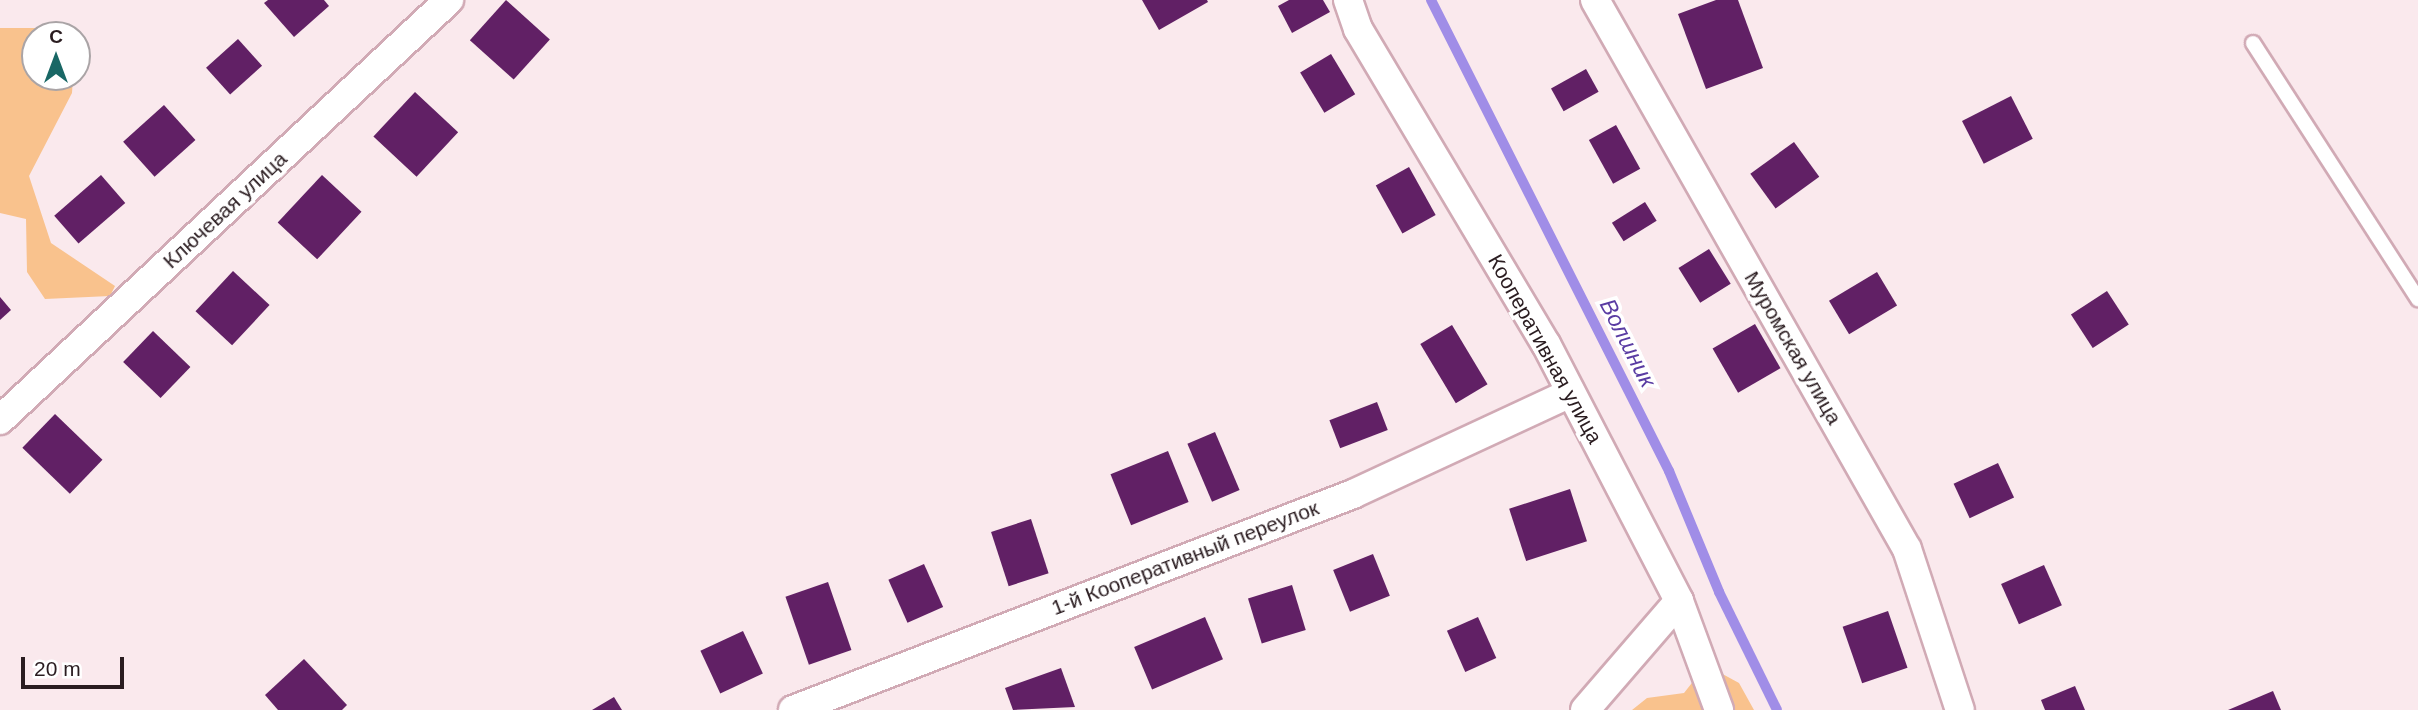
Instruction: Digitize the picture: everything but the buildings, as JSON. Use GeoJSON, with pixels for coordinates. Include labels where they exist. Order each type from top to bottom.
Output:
{"type":"FeatureCollection","features":[{"type":"Feature","properties":{"kind":"street","name":"Ключевая улица"},"geometry":{"type":"LineString","coordinates":[[0,421],[449,0]]}},
{"type":"Feature","properties":{"kind":"street","name":"Кооперативная улица"},"geometry":{"type":"LineString","coordinates":[[1348,0],[1358,29],[1571,393],[1679,601],[1719,710]]}},
{"type":"Feature","properties":{"kind":"street","name":"Муромская улица"},"geometry":{"type":"LineString","coordinates":[[1595,0],[1907,549],[1960,710]]}},
{"type":"Feature","properties":{"kind":"street","name":"1-й Кооперативный переулок"},"geometry":{"type":"LineString","coordinates":[[793,710],[1353,494],[1571,393]]}},
{"type":"Feature","properties":{"kind":"street"},"geometry":{"type":"LineString","coordinates":[[1585,710],[1679,601]]}},
{"type":"Feature","properties":{"kind":"lane"},"geometry":{"type":"LineString","coordinates":[[2253,43],[2418,299]]}},
{"type":"Feature","properties":{"kind":"shaded area"},"geometry":{"type":"Polygon","coordinates":[[[0,28],[21,28],[21,91],[72,91],[29,176],[51,243],[115,286],[110,296],[45,299],[27,272],[26,219],[0,213],[0,28]]]}},
{"type":"Feature","properties":{"kind":"shaded area"},"geometry":{"type":"Polygon","coordinates":[[[1706,665],[1739,683],[1754,710],[1632,710],[1647,698],[1684,693],[1706,665]]]}},
{"type":"Feature","properties":{"kind":"waterway","name":"Волшник"},"geometry":{"type":"LineString","coordinates":[[1431,0],[1669,471],[1719,592],[1777,710]]}}]}
